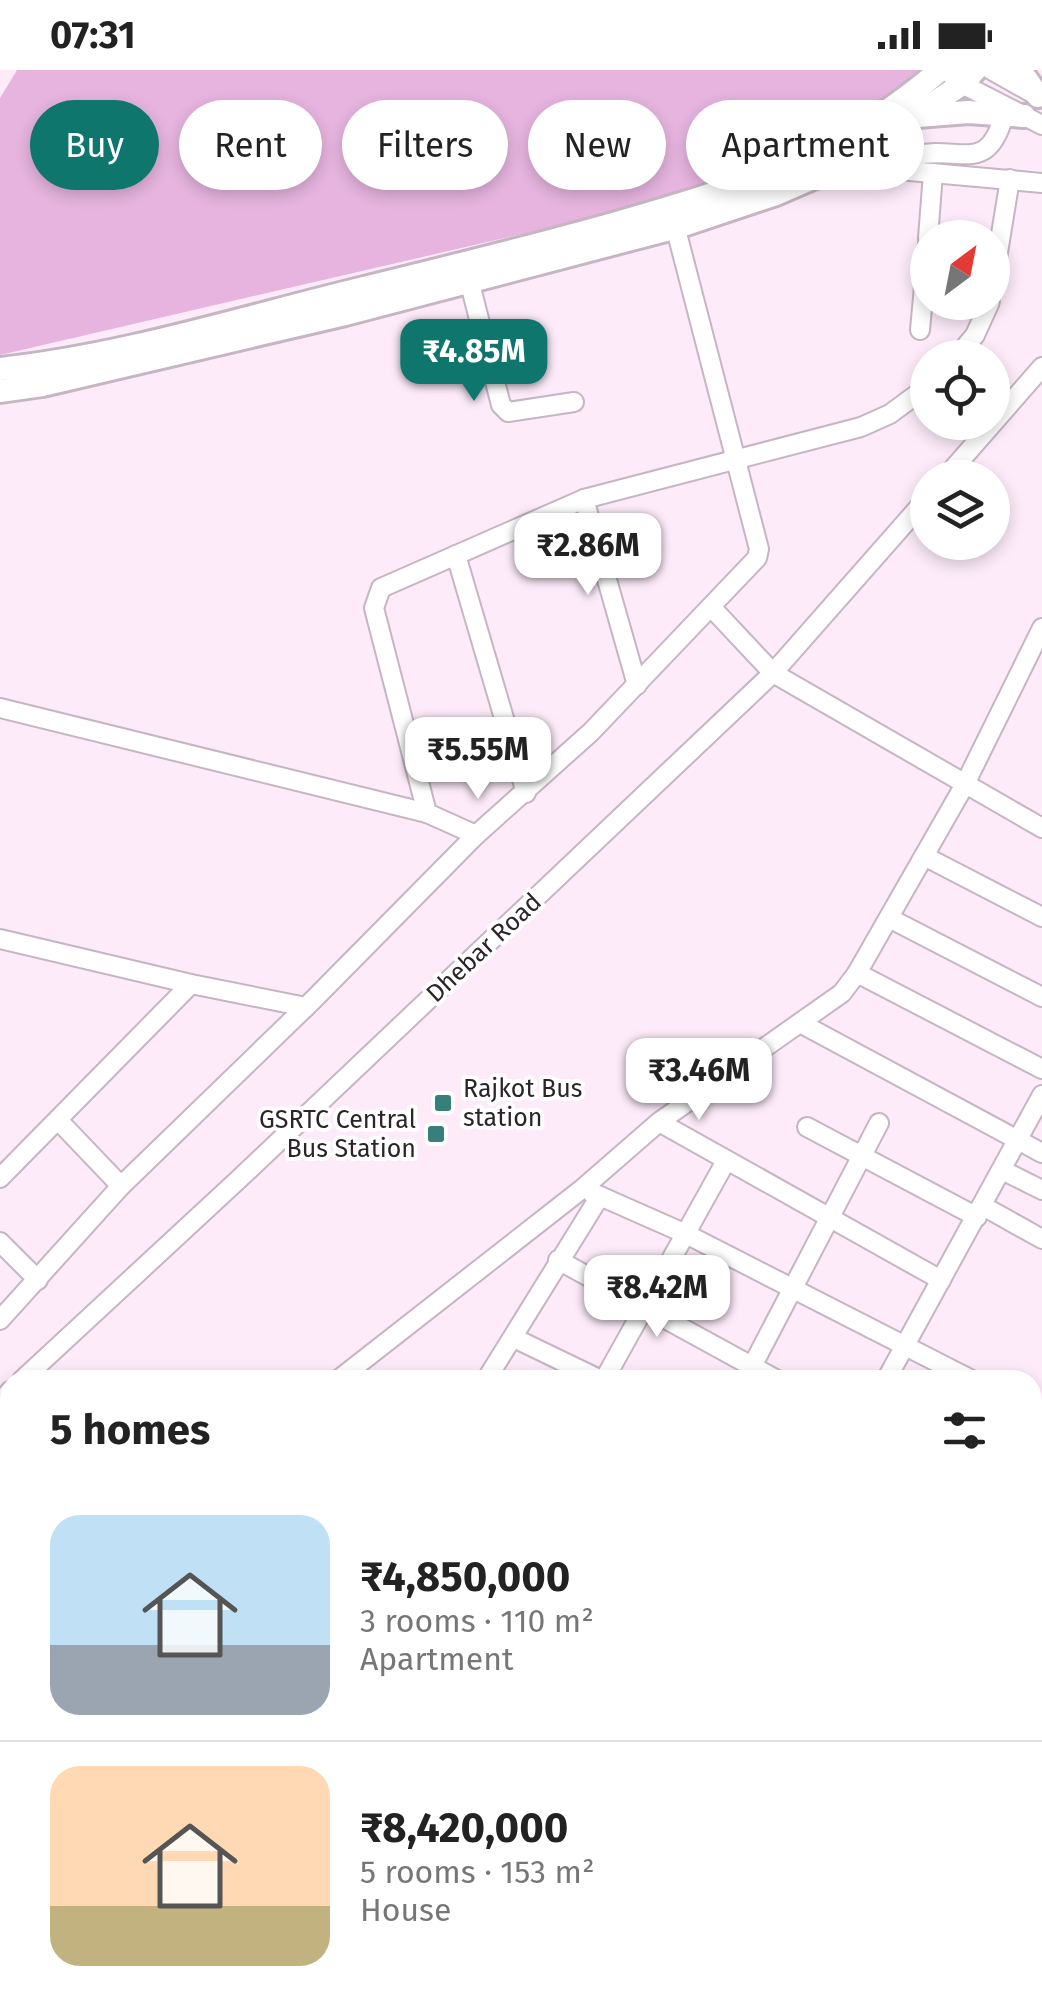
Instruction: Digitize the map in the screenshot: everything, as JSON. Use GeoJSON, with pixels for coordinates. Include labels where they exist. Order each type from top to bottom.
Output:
{"type":"FeatureCollection","features":[{"type":"Feature","properties":{"kind":"main road"},"geometry":{"type":"LineString","coordinates":[[1020,70],[1040,98]]}},
{"type":"Feature","properties":{"kind":"main road"},"geometry":{"type":"LineString","coordinates":[[924,107],[955,73]]}},
{"type":"Feature","properties":{"kind":"main road"},"geometry":{"type":"LineString","coordinates":[[0,391],[42,385],[345,314],[673,217],[792,166],[955,73]]}},
{"type":"Feature","properties":{"kind":"main road"},"geometry":{"type":"LineString","coordinates":[[924,115],[968,112],[1024,119]]}},
{"type":"Feature","properties":{"kind":"main road"},"geometry":{"type":"LineString","coordinates":[[0,369],[141,344],[521,250],[785,190]]}},
{"type":"Feature","properties":{"kind":"street"},"geometry":{"type":"LineString","coordinates":[[991,70],[1040,98]]}},
{"type":"Feature","properties":{"kind":"street"},"geometry":{"type":"LineString","coordinates":[[924,156],[986,151],[998,136],[1024,119],[955,73]]}},
{"type":"Feature","properties":{"kind":"street"},"geometry":{"type":"LineString","coordinates":[[924,172],[1042,183]]}},
{"type":"Feature","properties":{"kind":"street"},"geometry":{"type":"LineString","coordinates":[[929,220],[933,173]]}},
{"type":"Feature","properties":{"kind":"street"},"geometry":{"type":"LineString","coordinates":[[1003,220],[1010,178]]}},
{"type":"Feature","properties":{"kind":"street"},"geometry":{"type":"LineString","coordinates":[[0,1320],[121,1186],[751,568],[759,548],[673,217]]}},
{"type":"Feature","properties":{"kind":"street"},"geometry":{"type":"LineString","coordinates":[[469,280],[500,405],[508,412],[519,412],[574,402]]}},
{"type":"Feature","properties":{"kind":"street"},"geometry":{"type":"LineString","coordinates":[[920,330],[921,320]]}},
{"type":"Feature","properties":{"kind":"street"},"geometry":{"type":"LineString","coordinates":[[961,460],[1042,366]]}},
{"type":"Feature","properties":{"kind":"street"},"geometry":{"type":"LineString","coordinates":[[427,813],[374,608],[381,588],[584,499],[737,462],[861,426],[890,414],[910,399]]}},
{"type":"Feature","properties":{"kind":"street"},"geometry":{"type":"LineString","coordinates":[[584,499],[636,685]]}},
{"type":"Feature","properties":{"kind":"street","name":"Dhebar Road"},"geometry":{"type":"LineString","coordinates":[[33,1370],[773,674],[910,518]]}},
{"type":"Feature","properties":{"kind":"street"},"geometry":{"type":"LineString","coordinates":[[456,554],[526,792]]}},
{"type":"Feature","properties":{"kind":"street"},"geometry":{"type":"LineString","coordinates":[[712,608],[773,674],[1042,828]]}},
{"type":"Feature","properties":{"kind":"street"},"geometry":{"type":"LineString","coordinates":[[352,1370],[591,1193],[659,1122],[842,993],[857,974],[964,786],[1042,628]]}},
{"type":"Feature","properties":{"kind":"street"},"geometry":{"type":"LineString","coordinates":[[0,708],[427,813],[476,835]]}},
{"type":"Feature","properties":{"kind":"street"},"geometry":{"type":"LineString","coordinates":[[924,856],[1042,917]]}},
{"type":"Feature","properties":{"kind":"street"},"geometry":{"type":"LineString","coordinates":[[889,918],[1042,997]]}},
{"type":"Feature","properties":{"kind":"street"},"geometry":{"type":"LineString","coordinates":[[0,938],[306,1007]]}},
{"type":"Feature","properties":{"kind":"street"},"geometry":{"type":"LineString","coordinates":[[857,974],[1042,1069]]}},
{"type":"Feature","properties":{"kind":"street"},"geometry":{"type":"LineString","coordinates":[[0,1178],[191,984]]}},
{"type":"Feature","properties":{"kind":"street"},"geometry":{"type":"LineString","coordinates":[[802,1024],[1042,1154]]}},
{"type":"Feature","properties":{"kind":"street"},"geometry":{"type":"LineString","coordinates":[[891,1370],[1042,1095]]}},
{"type":"Feature","properties":{"kind":"street"},"geometry":{"type":"LineString","coordinates":[[58,1120],[121,1186]]}},
{"type":"Feature","properties":{"kind":"street"},"geometry":{"type":"LineString","coordinates":[[659,1122],[941,1280]]}},
{"type":"Feature","properties":{"kind":"street"},"geometry":{"type":"LineString","coordinates":[[750,1370],[879,1123]]}},
{"type":"Feature","properties":{"kind":"street"},"geometry":{"type":"LineString","coordinates":[[807,1127],[1042,1239]]}},
{"type":"Feature","properties":{"kind":"street"},"geometry":{"type":"LineString","coordinates":[[609,1370],[648,1307],[726,1161]]}},
{"type":"Feature","properties":{"kind":"street"},"geometry":{"type":"LineString","coordinates":[[1002,1170],[1042,1190]]}},
{"type":"Feature","properties":{"kind":"street"},"geometry":{"type":"LineString","coordinates":[[591,1193],[686,1234],[953,1370]]}},
{"type":"Feature","properties":{"kind":"street"},"geometry":{"type":"LineString","coordinates":[[493,1370],[558,1260],[591,1193]]}},
{"type":"Feature","properties":{"kind":"street"},"geometry":{"type":"LineString","coordinates":[[0,1242],[38,1280]]}},
{"type":"Feature","properties":{"kind":"street"},"geometry":{"type":"LineString","coordinates":[[558,1260],[648,1307],[743,1370]]}},
{"type":"Feature","properties":{"kind":"street"},"geometry":{"type":"LineString","coordinates":[[514,1338],[582,1370]]}},
{"type":"Feature","properties":{"kind":"shaded area"},"geometry":{"type":"Polygon","coordinates":[[[17,70],[930,70],[895,100],[686,100],[686,190],[711,190],[0,355],[0,98],[17,70]]]}},
{"type":"Feature","properties":{"kind":"place","name":"Rajkot Bus station"},"geometry":{"type":"Point","coordinates":[443,1103]}},
{"type":"Feature","properties":{"kind":"place","name":"GSRTC Central Bus Station"},"geometry":{"type":"Point","coordinates":[436,1134]}}]}
